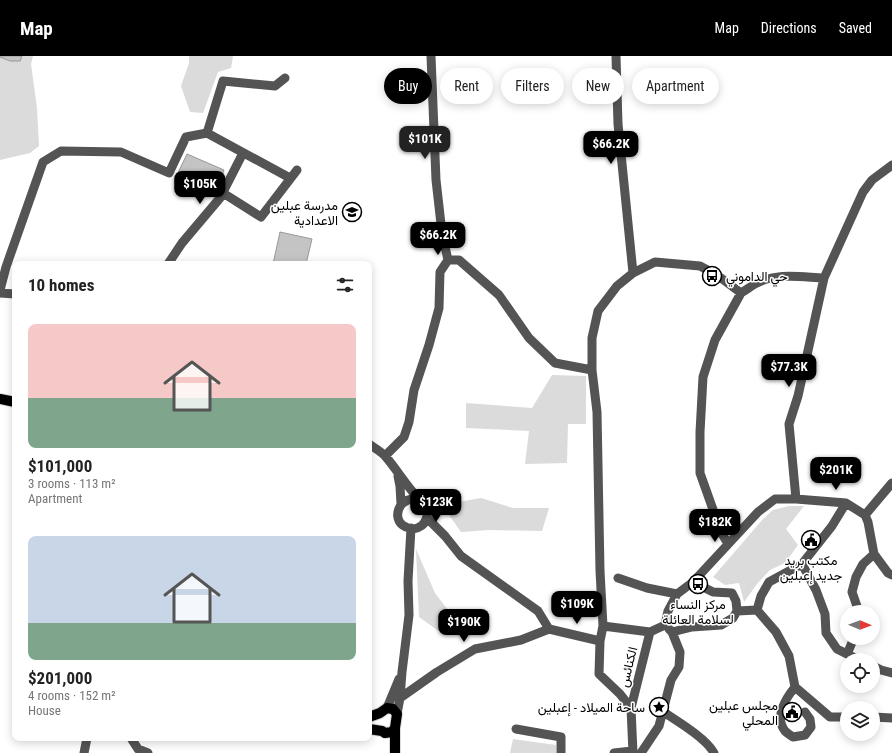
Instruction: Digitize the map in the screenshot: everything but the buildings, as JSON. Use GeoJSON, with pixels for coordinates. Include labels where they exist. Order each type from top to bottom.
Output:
{"type":"FeatureCollection","features":[{"type":"Feature","properties":{"kind":"main road"},"geometry":{"type":"LineString","coordinates":[[0,399],[12,401]]}},
{"type":"Feature","properties":{"kind":"main road"},"geometry":{"type":"LineString","coordinates":[[372,716],[383,710],[393,709],[397,714],[394,753]]}},
{"type":"Feature","properties":{"kind":"main road"},"geometry":{"type":"LineString","coordinates":[[383,710],[378,723],[394,753]]}},
{"type":"Feature","properties":{"kind":"main road"},"geometry":{"type":"LineString","coordinates":[[372,730],[392,732],[395,728]]}},
{"type":"Feature","properties":{"kind":"street"},"geometry":{"type":"LineString","coordinates":[[385,456],[404,437],[414,390],[429,345],[439,308],[440,272],[448,260],[442,233],[436,180],[431,56]]}},
{"type":"Feature","properties":{"kind":"street"},"geometry":{"type":"LineString","coordinates":[[616,56],[618,124],[632,273]]}},
{"type":"Feature","properties":{"kind":"street"},"geometry":{"type":"LineString","coordinates":[[207,133],[223,81],[275,86],[286,78]]}},
{"type":"Feature","properties":{"kind":"street"},"geometry":{"type":"LineString","coordinates":[[12,293],[0,291],[6,267],[43,162],[61,150],[121,152],[169,173],[186,137],[207,133],[290,178]]}},
{"type":"Feature","properties":{"kind":"street"},"geometry":{"type":"LineString","coordinates":[[170,261],[182,243],[220,198],[243,153]]}},
{"type":"Feature","properties":{"kind":"street"},"geometry":{"type":"LineString","coordinates":[[796,499],[789,424],[798,396],[824,278],[863,192],[872,180],[892,165]]}},
{"type":"Feature","properties":{"kind":"street"},"geometry":{"type":"LineString","coordinates":[[223,193],[261,217],[297,170]]}},
{"type":"Feature","properties":{"kind":"street"},"geometry":{"type":"LineString","coordinates":[[448,260],[459,260],[499,295],[529,338],[555,363],[592,370]]}},
{"type":"Feature","properties":{"kind":"street"},"geometry":{"type":"LineString","coordinates":[[631,708],[620,694],[599,674],[600,641],[603,626],[600,571],[597,412],[592,370],[592,338],[598,311],[616,286],[632,273],[655,262],[700,266],[716,274],[741,293]]}},
{"type":"Feature","properties":{"kind":"street"},"geometry":{"type":"LineString","coordinates":[[728,544],[721,532],[700,473],[700,432],[703,376],[715,340],[741,293],[756,284],[772,278],[788,276],[824,278]]}},
{"type":"Feature","properties":{"kind":"street"},"geometry":{"type":"LineString","coordinates":[[372,446],[385,456],[426,508],[427,518],[421,526],[416,528],[405,527],[399,520],[398,511],[401,504],[400,486],[396,471]]}},
{"type":"Feature","properties":{"kind":"street"},"geometry":{"type":"LineString","coordinates":[[865,515],[892,483]]}},
{"type":"Feature","properties":{"kind":"street"},"geometry":{"type":"LineString","coordinates":[[401,504],[412,499],[421,501]]}},
{"type":"Feature","properties":{"kind":"street"},"geometry":{"type":"LineString","coordinates":[[665,625],[668,611],[677,594],[693,582],[758,512],[775,499],[846,503],[865,515],[868,522],[874,554],[888,573],[892,575]]}},
{"type":"Feature","properties":{"kind":"street"},"geometry":{"type":"LineString","coordinates":[[757,610],[761,596],[769,582],[802,564],[832,526],[846,503]]}},
{"type":"Feature","properties":{"kind":"street"},"geometry":{"type":"LineString","coordinates":[[427,518],[445,536],[461,556],[538,611],[549,629]]}},
{"type":"Feature","properties":{"kind":"street"},"geometry":{"type":"LineString","coordinates":[[397,714],[409,615],[408,580],[411,528]]}},
{"type":"Feature","properties":{"kind":"street"},"geometry":{"type":"LineString","coordinates":[[857,605],[852,592],[856,577],[863,564],[874,554]]}},
{"type":"Feature","properties":{"kind":"street"},"geometry":{"type":"LineString","coordinates":[[802,564],[816,590],[825,614],[826,633],[837,649],[845,653]]}},
{"type":"Feature","properties":{"kind":"street"},"geometry":{"type":"LineString","coordinates":[[618,578],[647,588],[677,594]]}},
{"type":"Feature","properties":{"kind":"street"},"geometry":{"type":"LineString","coordinates":[[672,632],[692,627],[721,625],[733,618],[737,611],[736,601],[732,593],[713,592],[693,582]]}},
{"type":"Feature","properties":{"kind":"street"},"geometry":{"type":"LineString","coordinates":[[737,611],[757,610]]}},
{"type":"Feature","properties":{"kind":"street"},"geometry":{"type":"LineString","coordinates":[[757,610],[776,632],[789,656],[795,687],[830,717],[840,717]]}},
{"type":"Feature","properties":{"kind":"street"},"geometry":{"type":"LineString","coordinates":[[650,632],[665,625]]}},
{"type":"Feature","properties":{"kind":"street"},"geometry":{"type":"LineString","coordinates":[[614,753],[636,752],[659,726],[671,680],[679,667],[680,652],[672,632],[665,625]]}},
{"type":"Feature","properties":{"kind":"street","name":"الكنائس"},"geometry":{"type":"LineString","coordinates":[[603,626],[650,632],[631,708],[636,752]]}},
{"type":"Feature","properties":{"kind":"street"},"geometry":{"type":"LineString","coordinates":[[400,698],[437,672],[475,649],[521,640],[549,629],[600,641]]}},
{"type":"Feature","properties":{"kind":"street"},"geometry":{"type":"LineString","coordinates":[[880,670],[892,673]]}},
{"type":"Feature","properties":{"kind":"street"},"geometry":{"type":"LineString","coordinates":[[383,710],[402,672]]}},
{"type":"Feature","properties":{"kind":"street"},"geometry":{"type":"LineString","coordinates":[[795,687],[787,696],[782,711],[781,721],[785,731],[793,737],[804,735],[811,727],[810,719],[805,712]]}},
{"type":"Feature","properties":{"kind":"street"},"geometry":{"type":"LineString","coordinates":[[662,711],[702,739],[714,753]]}},
{"type":"Feature","properties":{"kind":"street"},"geometry":{"type":"LineString","coordinates":[[880,718],[892,718]]}},
{"type":"Feature","properties":{"kind":"street"},"geometry":{"type":"LineString","coordinates":[[516,729],[561,737],[561,753]]}},
{"type":"Feature","properties":{"kind":"street"},"geometry":{"type":"LineString","coordinates":[[84,753],[86,741]]}},
{"type":"Feature","properties":{"kind":"street"},"geometry":{"type":"LineString","coordinates":[[133,741],[138,748],[148,753]]}},
{"type":"Feature","properties":{"kind":"shaded area"},"geometry":{"type":"Polygon","coordinates":[[[0,56],[33,56],[31,64],[37,108],[39,146],[30,153],[0,160],[0,56]]]}},
{"type":"Feature","properties":{"kind":"shaded area"},"geometry":{"type":"Polygon","coordinates":[[[189,56],[233,56],[231,68],[218,72],[203,113],[190,112],[181,86],[189,63],[189,56]]]}},
{"type":"Feature","properties":{"kind":"shaded area"},"geometry":{"type":"Polygon","coordinates":[[[552,375],[586,376],[586,424],[568,424],[567,463],[525,464],[529,431],[466,428],[466,403],[532,408],[552,375]]]}},
{"type":"Feature","properties":{"kind":"shaded area"},"geometry":{"type":"Polygon","coordinates":[[[481,498],[513,508],[549,508],[542,531],[489,530],[461,532],[442,505],[481,498]]]}},
{"type":"Feature","properties":{"kind":"shaded area"},"geometry":{"type":"Polygon","coordinates":[[[789,506],[804,506],[786,529],[798,545],[785,563],[770,570],[757,584],[744,602],[739,583],[725,585],[713,577],[763,519],[773,510],[789,506]]]}},
{"type":"Feature","properties":{"kind":"shaded area"},"geometry":{"type":"Polygon","coordinates":[[[416,549],[435,593],[448,610],[440,632],[419,617],[416,549]]]}},
{"type":"Feature","properties":{"kind":"shaded area"},"geometry":{"type":"Polygon","coordinates":[[[513,739],[556,745],[556,753],[510,753],[513,739]]]}},
{"type":"Feature","properties":{"kind":"place","name":"مدرسة عبلين الاعدادية"},"geometry":{"type":"Point","coordinates":[352,212]}},
{"type":"Feature","properties":{"kind":"place","name":"حي الداموني"},"geometry":{"type":"Point","coordinates":[712,276]}},
{"type":"Feature","properties":{"kind":"place","name":"مكتب بريد جديد إعبلين"},"geometry":{"type":"Point","coordinates":[811,540]}},
{"type":"Feature","properties":{"kind":"place","name":"مركز النساء لسلامة العائلة"},"geometry":{"type":"Point","coordinates":[698,584]}},
{"type":"Feature","properties":{"kind":"place","name":"ساحة الميلاد - إعبلين"},"geometry":{"type":"Point","coordinates":[659,707]}},
{"type":"Feature","properties":{"kind":"place","name":"مجلس عبلين المحلي"},"geometry":{"type":"Point","coordinates":[792,712]}}]}
